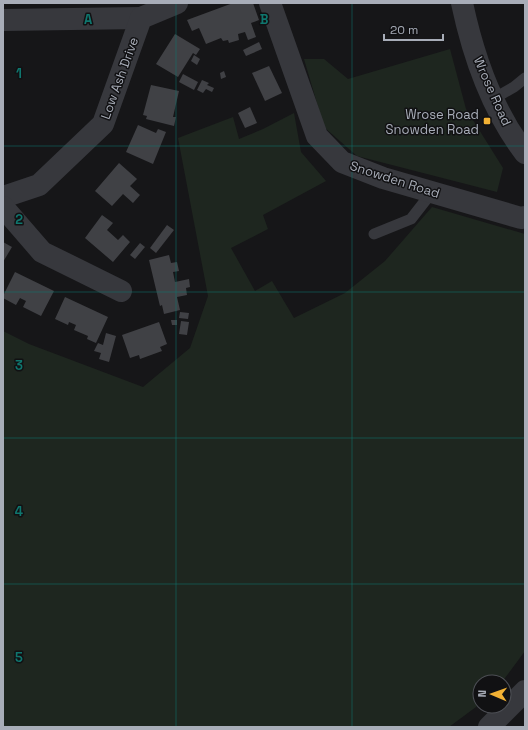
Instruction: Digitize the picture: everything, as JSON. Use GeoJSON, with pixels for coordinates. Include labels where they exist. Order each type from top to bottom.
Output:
{"type":"FeatureCollection","features":[{"type":"Feature","properties":{"kind":"street"},"geometry":{"type":"LineString","coordinates":[[3,20],[141,18],[177,3]]}},
{"type":"Feature","properties":{"kind":"street","name":"Snowden Road"},"geometry":{"type":"LineString","coordinates":[[270,3],[317,136],[342,162],[383,178],[521,218],[525,217]]}},
{"type":"Feature","properties":{"kind":"street","name":"Wrose Road"},"geometry":{"type":"LineString","coordinates":[[462,3],[469,35],[493,99],[514,139],[525,153]]}},
{"type":"Feature","properties":{"kind":"street","name":"Low Ash Drive"},"geometry":{"type":"LineString","coordinates":[[3,197],[39,185],[103,124],[141,18]]}},
{"type":"Feature","properties":{"kind":"street"},"geometry":{"type":"LineString","coordinates":[[3,207],[42,252],[121,291]]}},
{"type":"Feature","properties":{"kind":"street"},"geometry":{"type":"LineString","coordinates":[[489,727],[525,691]]}},
{"type":"Feature","properties":{"kind":"lane"},"geometry":{"type":"LineString","coordinates":[[493,99],[514,87],[525,78]]}},
{"type":"Feature","properties":{"kind":"lane"},"geometry":{"type":"LineString","coordinates":[[374,234],[411,219],[432,192]]}},
{"type":"Feature","properties":{"kind":"shaded area"},"geometry":{"type":"Polygon","coordinates":[[[450,49],[466,109],[503,168],[497,192],[357,156],[324,127],[304,59],[324,59],[348,79],[450,49]]]}},
{"type":"Feature","properties":{"kind":"shaded area"},"geometry":{"type":"Polygon","coordinates":[[[294,113],[301,152],[326,181],[263,215],[268,229],[231,248],[255,291],[272,281],[294,318],[345,293],[385,261],[432,207],[525,234],[525,651],[508,674],[472,674],[472,710],[449,727],[3,727],[3,331],[29,344],[143,387],[190,348],[208,296],[178,138],[233,117],[239,139],[263,129],[294,113]]]}},
{"type":"Feature","properties":{"kind":"building"},"geometry":{"type":"Polygon","coordinates":[[[233,3],[253,3],[259,20],[251,23],[256,37],[248,40],[245,32],[238,34],[239,40],[229,43],[228,40],[223,41],[221,38],[206,44],[199,28],[192,31],[187,20],[233,3]]]}},
{"type":"Feature","properties":{"kind":"building"},"geometry":{"type":"Polygon","coordinates":[[[175,34],[200,49],[196,55],[193,53],[178,77],[156,64],[175,34]]]}},
{"type":"Feature","properties":{"kind":"building"},"geometry":{"type":"Polygon","coordinates":[[[259,42],[262,49],[246,56],[243,50],[259,42]]]}},
{"type":"Feature","properties":{"kind":"building"},"geometry":{"type":"Polygon","coordinates":[[[194,55],[200,59],[197,65],[191,61],[194,55]]]}},
{"type":"Feature","properties":{"kind":"building"},"geometry":{"type":"Polygon","coordinates":[[[269,66],[282,93],[265,101],[252,73],[269,66]]]}},
{"type":"Feature","properties":{"kind":"building"},"geometry":{"type":"Polygon","coordinates":[[[224,71],[226,77],[221,79],[220,73],[224,71]]]}},
{"type":"Feature","properties":{"kind":"building"},"geometry":{"type":"Polygon","coordinates":[[[183,74],[198,82],[194,90],[179,82],[183,74]]]}},
{"type":"Feature","properties":{"kind":"building"},"geometry":{"type":"Polygon","coordinates":[[[202,80],[209,83],[207,85],[214,88],[212,92],[206,89],[203,93],[197,90],[202,80]]]}},
{"type":"Feature","properties":{"kind":"building"},"geometry":{"type":"Polygon","coordinates":[[[151,85],[179,91],[173,117],[176,117],[174,126],[146,119],[147,116],[143,115],[151,85]]]}},
{"type":"Feature","properties":{"kind":"building"},"geometry":{"type":"Polygon","coordinates":[[[250,107],[257,123],[245,128],[238,113],[250,107]]]}},
{"type":"Feature","properties":{"kind":"building"},"geometry":{"type":"Polygon","coordinates":[[[138,125],[156,133],[158,129],[166,132],[153,164],[126,152],[138,125]]]}},
{"type":"Feature","properties":{"kind":"building"},"geometry":{"type":"Polygon","coordinates":[[[119,163],[137,179],[130,186],[140,195],[133,203],[123,194],[112,206],[95,191],[119,163]]]}},
{"type":"Feature","properties":{"kind":"building"},"geometry":{"type":"Polygon","coordinates":[[[102,215],[113,223],[107,230],[118,240],[123,235],[130,242],[113,262],[85,238],[102,215]]]}},
{"type":"Feature","properties":{"kind":"building"},"geometry":{"type":"Polygon","coordinates":[[[167,225],[174,230],[156,253],[150,248],[167,225]]]}},
{"type":"Feature","properties":{"kind":"building"},"geometry":{"type":"Polygon","coordinates":[[[3,242],[12,247],[3,262],[3,242]]]}},
{"type":"Feature","properties":{"kind":"building"},"geometry":{"type":"Polygon","coordinates":[[[140,243],[145,247],[135,259],[130,255],[140,243]]]}},
{"type":"Feature","properties":{"kind":"building"},"geometry":{"type":"Polygon","coordinates":[[[169,255],[171,263],[177,262],[179,271],[173,272],[175,282],[189,279],[190,287],[186,288],[187,295],[177,297],[180,310],[164,314],[162,305],[160,306],[149,260],[169,255]]]}},
{"type":"Feature","properties":{"kind":"building"},"geometry":{"type":"Polygon","coordinates":[[[15,272],[54,291],[41,316],[23,307],[26,301],[20,298],[16,305],[3,298],[15,272]]]}},
{"type":"Feature","properties":{"kind":"building"},"geometry":{"type":"Polygon","coordinates":[[[65,297],[108,317],[96,343],[87,339],[88,336],[74,330],[76,325],[69,322],[68,325],[55,319],[65,297]]]}},
{"type":"Feature","properties":{"kind":"building"},"geometry":{"type":"Polygon","coordinates":[[[180,312],[189,313],[188,319],[179,318],[180,312]]]}},
{"type":"Feature","properties":{"kind":"building"},"geometry":{"type":"Polygon","coordinates":[[[171,320],[177,320],[177,325],[172,325],[171,320]]]}},
{"type":"Feature","properties":{"kind":"building"},"geometry":{"type":"Polygon","coordinates":[[[181,321],[189,322],[187,335],[179,334],[181,321]]]}},
{"type":"Feature","properties":{"kind":"building"},"geometry":{"type":"Polygon","coordinates":[[[159,322],[167,344],[160,347],[162,351],[140,359],[139,355],[130,358],[122,335],[159,322]]]}},
{"type":"Feature","properties":{"kind":"building"},"geometry":{"type":"Polygon","coordinates":[[[106,333],[116,336],[109,362],[99,359],[101,353],[94,351],[98,343],[103,345],[106,333]]]}},
{"type":"Feature","properties":{"kind":"place","name":"Wrose Road Snowden Road"},"geometry":{"type":"Point","coordinates":[487,121]}}]}
